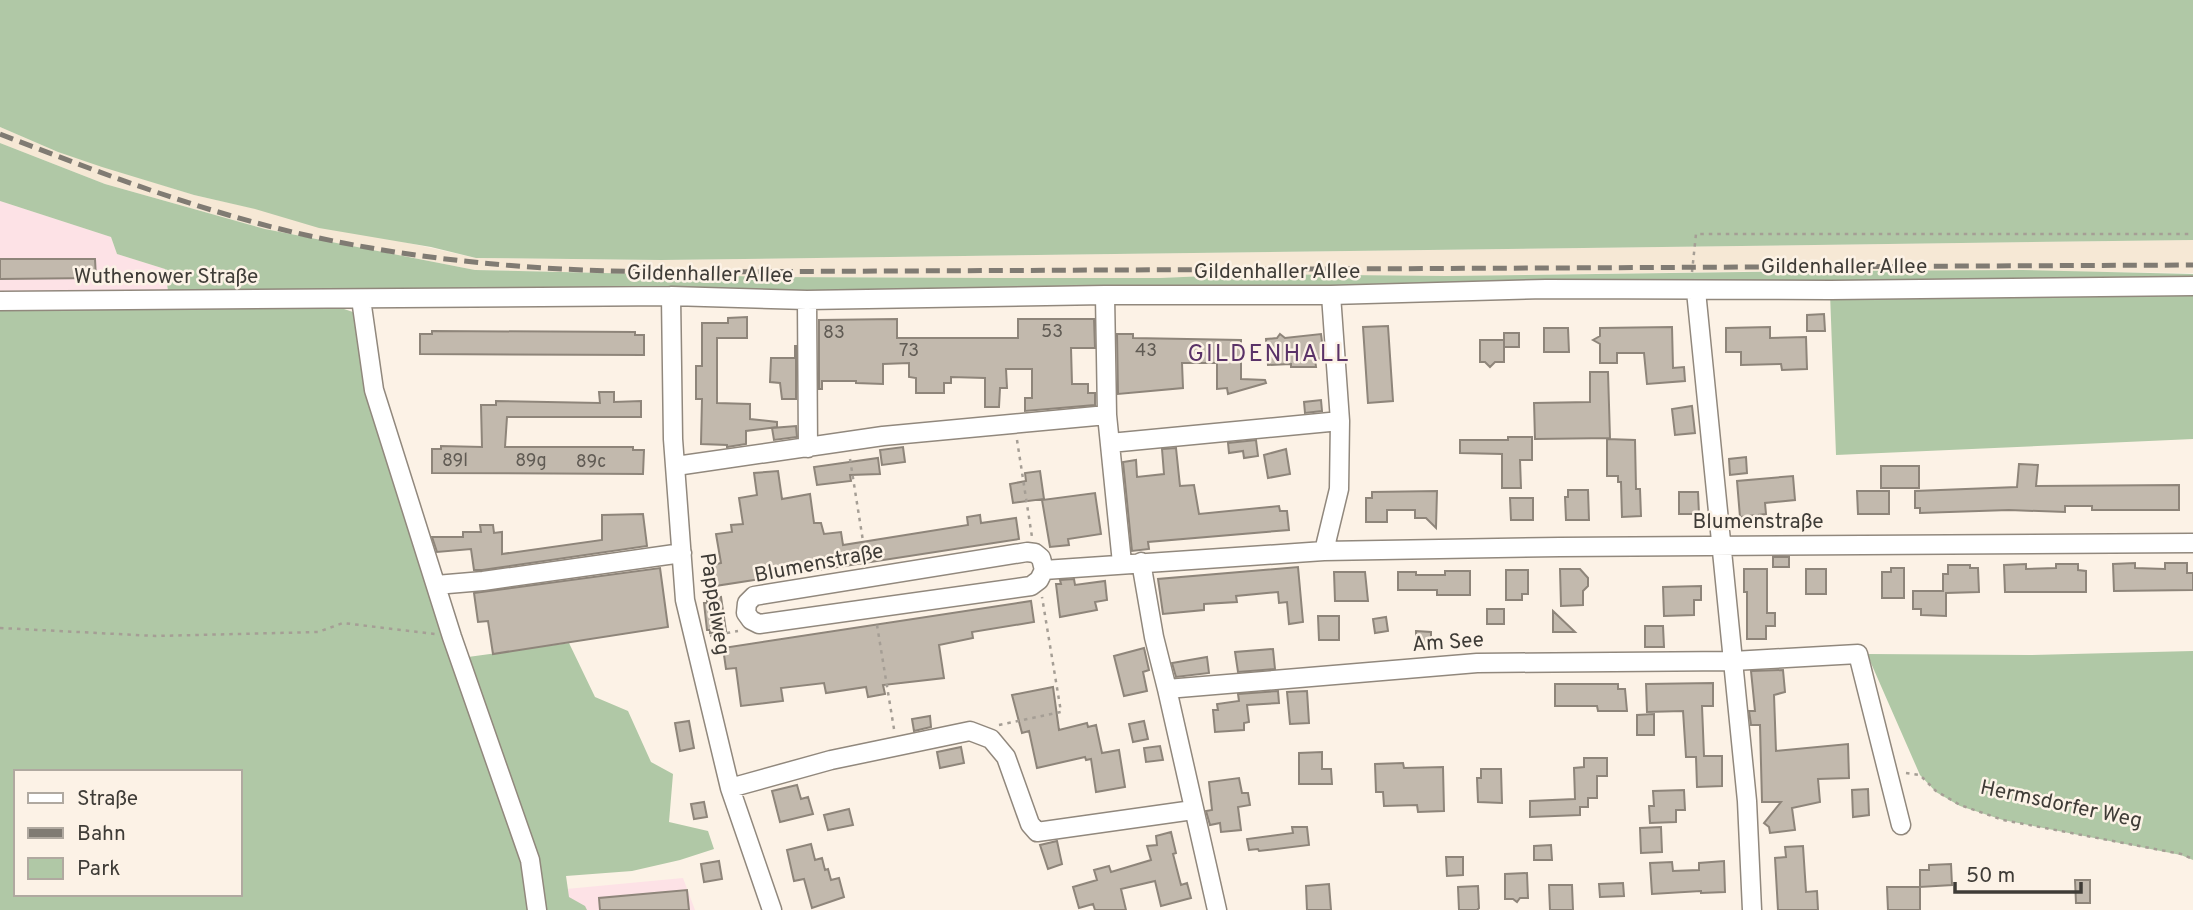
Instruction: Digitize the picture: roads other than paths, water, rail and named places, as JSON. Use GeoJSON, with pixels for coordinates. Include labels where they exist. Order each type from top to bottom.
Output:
{"type":"FeatureCollection","features":[{"type":"Feature","properties":{"kind":"street","name":"Gildenhaller Allee"},"geometry":{"type":"LineString","coordinates":[[332,299],[671,296],[807,300],[1105,295],[1331,295],[1546,289],[1696,291],[2193,286]]}},
{"type":"Feature","properties":{"kind":"street"},"geometry":{"type":"LineString","coordinates":[[1696,291],[1747,801],[1752,910]]}},
{"type":"Feature","properties":{"kind":"street"},"geometry":{"type":"LineString","coordinates":[[1105,295],[1107,415],[1122,563]]}},
{"type":"Feature","properties":{"kind":"street"},"geometry":{"type":"LineString","coordinates":[[1324,551],[1339,489],[1340,421],[1331,295]]}},
{"type":"Feature","properties":{"kind":"street","name":"Pappelweg"},"geometry":{"type":"LineString","coordinates":[[671,296],[676,466],[685,600],[730,788],[772,910]]}},
{"type":"Feature","properties":{"kind":"street","name":"Wuthenower Straße"},"geometry":{"type":"LineString","coordinates":[[0,301],[332,299]]}},
{"type":"Feature","properties":{"kind":"street"},"geometry":{"type":"LineString","coordinates":[[361,299],[374,390],[452,637],[530,860],[537,910]]}},
{"type":"Feature","properties":{"kind":"street"},"geometry":{"type":"LineString","coordinates":[[807,300],[808,448]]}},
{"type":"Feature","properties":{"kind":"street"},"geometry":{"type":"LineString","coordinates":[[676,466],[848,442],[1107,415]]}},
{"type":"Feature","properties":{"kind":"street"},"geometry":{"type":"LineString","coordinates":[[1110,443],[1340,421]]}},
{"type":"Feature","properties":{"kind":"street","name":"Blumenstraße"},"geometry":{"type":"LineString","coordinates":[[1042,575],[1041,558],[1035,553],[754,596],[747,603],[746,613],[751,620],[759,624],[1031,586],[1042,575],[1122,563],[1324,551],[1723,545],[2193,543]]}},
{"type":"Feature","properties":{"kind":"street"},"geometry":{"type":"LineString","coordinates":[[436,585],[483,581],[682,552]]}},
{"type":"Feature","properties":{"kind":"street"},"geometry":{"type":"LineString","coordinates":[[1141,562],[1154,637],[1217,910]]}},
{"type":"Feature","properties":{"kind":"street","name":"Am See"},"geometry":{"type":"LineString","coordinates":[[1167,689],[1477,663],[1733,661],[1858,654],[1901,825]]}},
{"type":"Feature","properties":{"kind":"street"},"geometry":{"type":"LineString","coordinates":[[730,788],[831,760],[970,731],[991,739],[1006,757],[1030,824],[1037,832],[1194,810]]}},
{"type":"Feature","properties":{"kind":"railway"},"geometry":{"type":"LineString","coordinates":[[0,134],[171,197],[276,228],[376,249],[527,267],[680,272],[2193,265]]}},
{"type":"Feature","properties":{"kind":"district","name":"GILDENHALL"},"geometry":{"type":"Point","coordinates":[1269,355]}}]}
